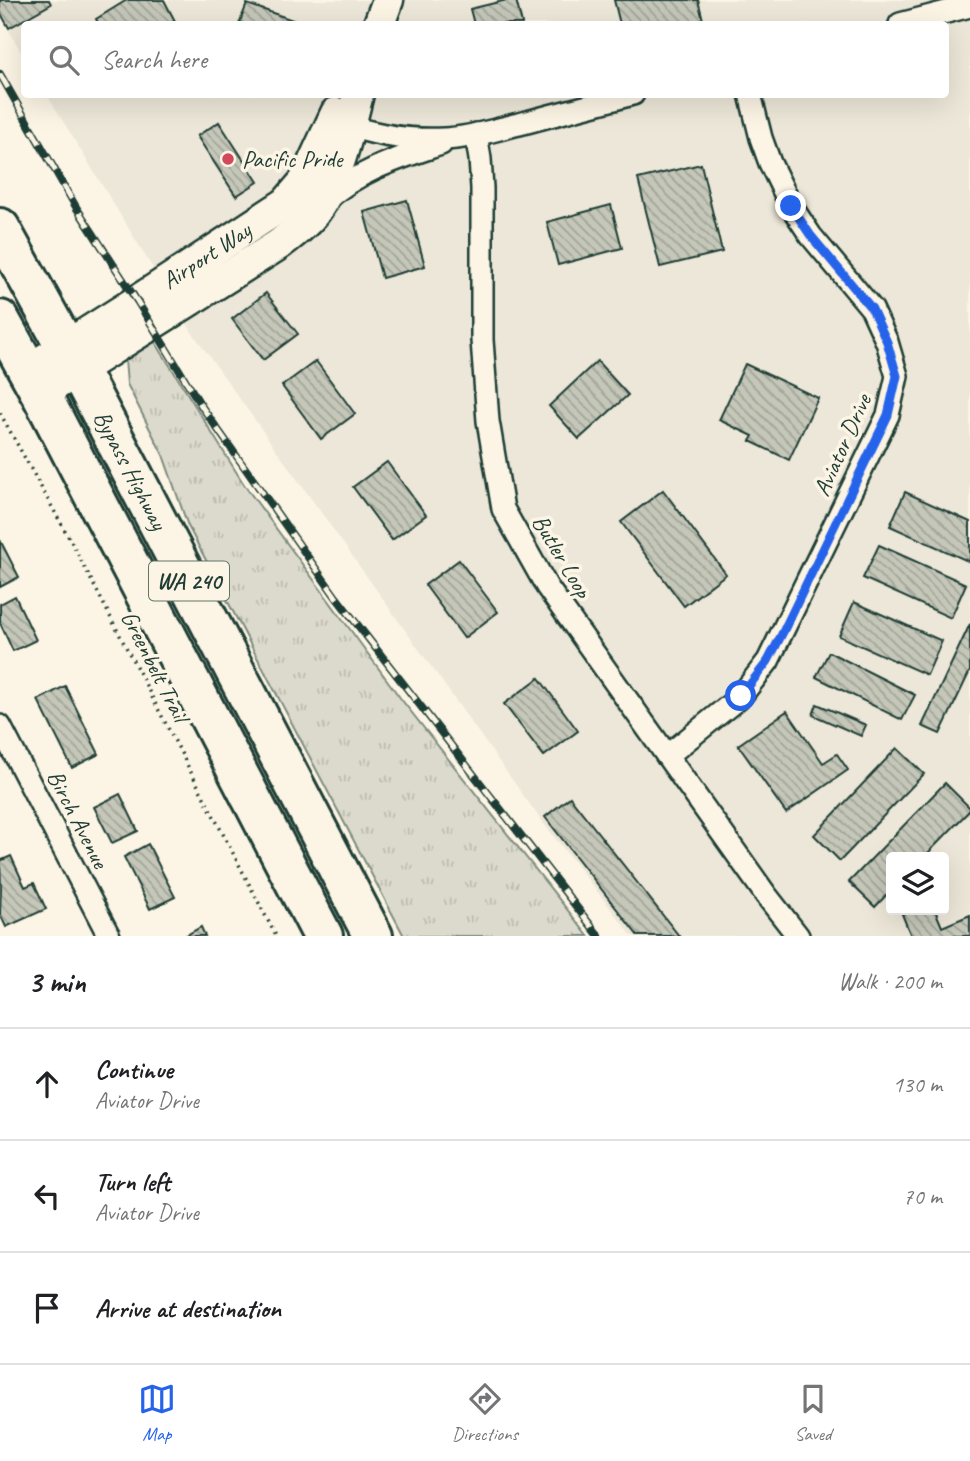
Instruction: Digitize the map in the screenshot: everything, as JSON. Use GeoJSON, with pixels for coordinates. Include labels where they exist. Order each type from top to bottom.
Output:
{"type":"FeatureCollection","features":[{"type":"Feature","properties":{"kind":"highway","name":"Bypass Highway"},"geometry":{"type":"LineString","coordinates":[[0,228],[73,358],[373,936]]}},
{"type":"Feature","properties":{"kind":"highway","name":"Bypass Highway"},"geometry":{"type":"LineString","coordinates":[[0,320],[35,382],[323,936]]}},
{"type":"Feature","properties":{"kind":"street"},"geometry":{"type":"LineString","coordinates":[[380,21],[388,0]]}},
{"type":"Feature","properties":{"kind":"street"},"geometry":{"type":"LineString","coordinates":[[912,21],[970,6]]}},
{"type":"Feature","properties":{"kind":"street"},"geometry":{"type":"LineString","coordinates":[[343,114],[355,98]]}},
{"type":"Feature","properties":{"kind":"street","name":"Airport Way"},"geometry":{"type":"LineString","coordinates":[[35,382],[73,358],[278,245],[341,187],[379,166],[468,136],[617,98]]}},
{"type":"Feature","properties":{"kind":"street","name":"Aviator Drive"},"geometry":{"type":"LineString","coordinates":[[667,756],[741,696],[768,661],[888,415],[897,376],[887,342],[872,309],[811,236],[778,182],[761,138],[751,98]]}},
{"type":"Feature","properties":{"kind":"street","name":"Airport Way"},"geometry":{"type":"LineString","coordinates":[[343,114],[404,137],[433,139],[468,136]]}},
{"type":"Feature","properties":{"kind":"street","name":"Airport Way"},"geometry":{"type":"LineString","coordinates":[[317,209],[327,191],[343,114]]}},
{"type":"Feature","properties":{"kind":"street","name":"Airport Way"},"geometry":{"type":"LineString","coordinates":[[73,358],[286,203],[304,182],[343,114]]}},
{"type":"Feature","properties":{"kind":"street","name":"Butler Loop"},"geometry":{"type":"LineString","coordinates":[[468,136],[482,181],[482,340],[488,421],[503,509],[547,587],[798,936]]}},
{"type":"Feature","properties":{"kind":"street","name":"Birch Avenue"},"geometry":{"type":"LineString","coordinates":[[0,726],[108,936]]}},
{"type":"Feature","properties":{"kind":"path","name":"Greenbelt Trail"},"geometry":{"type":"LineString","coordinates":[[0,413],[72,543],[275,936]]}},
{"type":"Feature","properties":{"kind":"shaded area"},"geometry":{"type":"Polygon","coordinates":[[[0,0],[970,0],[970,936],[632,936],[541,820],[192,332],[49,98],[949,98],[949,21],[21,21],[21,52],[0,15],[0,0]]]}},
{"type":"Feature","properties":{"kind":"green space"},"geometry":{"type":"Polygon","coordinates":[[[149,332],[245,486],[401,699],[588,936],[404,936],[188,526],[163,455],[127,384],[125,359],[149,332]]]}},
{"type":"Feature","properties":{"kind":"building"},"geometry":{"type":"Polygon","coordinates":[[[0,0],[49,0],[51,4],[9,28],[0,12],[0,0]]]}},
{"type":"Feature","properties":{"kind":"building"},"geometry":{"type":"Polygon","coordinates":[[[127,0],[164,0],[175,21],[97,21],[96,19],[127,0]]]}},
{"type":"Feature","properties":{"kind":"building"},"geometry":{"type":"Polygon","coordinates":[[[516,0],[521,21],[473,21],[470,9],[516,0]]]}},
{"type":"Feature","properties":{"kind":"building"},"geometry":{"type":"Polygon","coordinates":[[[614,0],[698,0],[703,21],[619,21],[614,0]]]}},
{"type":"Feature","properties":{"kind":"building"},"geometry":{"type":"Polygon","coordinates":[[[247,4],[295,21],[240,21],[247,4]]]}},
{"type":"Feature","properties":{"kind":"building","name":"Pacific Pride"},"geometry":{"type":"Polygon","coordinates":[[[219,122],[258,182],[236,196],[197,136],[219,122]]]}},
{"type":"Feature","properties":{"kind":"building"},"geometry":{"type":"Polygon","coordinates":[[[701,164],[722,252],[660,267],[638,179],[701,164]]]}},
{"type":"Feature","properties":{"kind":"building"},"geometry":{"type":"Polygon","coordinates":[[[407,200],[425,266],[382,278],[364,212],[407,200]]]}},
{"type":"Feature","properties":{"kind":"building"},"geometry":{"type":"Polygon","coordinates":[[[611,205],[622,248],[558,265],[547,222],[611,205]]]}},
{"type":"Feature","properties":{"kind":"building"},"geometry":{"type":"Polygon","coordinates":[[[266,293],[298,334],[263,360],[232,319],[266,293]]]}},
{"type":"Feature","properties":{"kind":"building"},"geometry":{"type":"Polygon","coordinates":[[[316,361],[355,414],[321,439],[282,386],[316,361]]]}},
{"type":"Feature","properties":{"kind":"building"},"geometry":{"type":"Polygon","coordinates":[[[597,361],[628,395],[579,439],[549,406],[597,361]]]}},
{"type":"Feature","properties":{"kind":"building"},"geometry":{"type":"Polygon","coordinates":[[[745,364],[818,398],[789,460],[750,441],[753,436],[719,420],[745,364]]]}},
{"type":"Feature","properties":{"kind":"building"},"geometry":{"type":"Polygon","coordinates":[[[387,462],[426,515],[392,540],[353,487],[387,462]]]}},
{"type":"Feature","properties":{"kind":"building"},"geometry":{"type":"Polygon","coordinates":[[[663,490],[726,574],[684,606],[621,522],[663,490]]]}},
{"type":"Feature","properties":{"kind":"building"},"geometry":{"type":"Polygon","coordinates":[[[905,492],[970,522],[970,562],[890,526],[905,492]]]}},
{"type":"Feature","properties":{"kind":"building"},"geometry":{"type":"Polygon","coordinates":[[[0,540],[19,577],[0,587],[0,540]]]}},
{"type":"Feature","properties":{"kind":"building"},"geometry":{"type":"Polygon","coordinates":[[[879,545],[966,584],[951,618],[863,578],[879,545]]]}},
{"type":"Feature","properties":{"kind":"building"},"geometry":{"type":"Polygon","coordinates":[[[459,560],[498,612],[464,638],[425,585],[459,560]]]}},
{"type":"Feature","properties":{"kind":"building"},"geometry":{"type":"Polygon","coordinates":[[[15,596],[36,640],[13,651],[0,623],[0,604],[15,596]]]}},
{"type":"Feature","properties":{"kind":"building"},"geometry":{"type":"Polygon","coordinates":[[[854,602],[942,641],[927,675],[839,636],[854,602]]]}},
{"type":"Feature","properties":{"kind":"building"},"geometry":{"type":"Polygon","coordinates":[[[970,624],[970,671],[940,734],[922,726],[970,624]]]}},
{"type":"Feature","properties":{"kind":"building"},"geometry":{"type":"Polygon","coordinates":[[[829,652],[915,695],[902,720],[816,677],[829,652]]]}},
{"type":"Feature","properties":{"kind":"building"},"geometry":{"type":"Polygon","coordinates":[[[539,678],[578,731],[544,756],[504,704],[539,678]]]}},
{"type":"Feature","properties":{"kind":"building"},"geometry":{"type":"Polygon","coordinates":[[[65,686],[99,754],[72,768],[38,700],[65,686]]]}},
{"type":"Feature","properties":{"kind":"building"},"geometry":{"type":"Polygon","coordinates":[[[817,704],[866,725],[861,736],[813,715],[817,704]]]}},
{"type":"Feature","properties":{"kind":"building"},"geometry":{"type":"Polygon","coordinates":[[[787,711],[823,763],[837,754],[848,770],[786,813],[738,745],[787,711]]]}},
{"type":"Feature","properties":{"kind":"building"},"geometry":{"type":"Polygon","coordinates":[[[897,748],[924,774],[840,861],[814,835],[897,748]]]}},
{"type":"Feature","properties":{"kind":"building"},"geometry":{"type":"Polygon","coordinates":[[[945,783],[970,808],[929,852],[886,852],[886,895],[875,907],[849,882],[945,783]]]}},
{"type":"Feature","properties":{"kind":"building"},"geometry":{"type":"Polygon","coordinates":[[[120,794],[138,831],[112,843],[94,807],[120,794]]]}},
{"type":"Feature","properties":{"kind":"building"},"geometry":{"type":"Polygon","coordinates":[[[570,797],[679,936],[638,936],[545,817],[570,797]]]}},
{"type":"Feature","properties":{"kind":"building"},"geometry":{"type":"Polygon","coordinates":[[[148,844],[175,897],[150,909],[124,857],[148,844]]]}},
{"type":"Feature","properties":{"kind":"building"},"geometry":{"type":"Polygon","coordinates":[[[11,856],[25,887],[34,883],[46,909],[6,927],[0,914],[0,861],[11,856]]]}},
{"type":"Feature","properties":{"kind":"building"},"geometry":{"type":"Polygon","coordinates":[[[902,915],[937,915],[942,927],[970,915],[970,936],[911,936],[902,915]]]}},
{"type":"Feature","properties":{"kind":"building"},"geometry":{"type":"Polygon","coordinates":[[[201,927],[205,936],[185,936],[201,927]]]}},
{"type":"Feature","properties":{"kind":"railway"},"geometry":{"type":"LineString","coordinates":[[0,74],[76,207],[202,407],[336,597],[599,936]]}},
{"type":"Feature","properties":{"kind":"place","name":"Pacific Pride"},"geometry":{"type":"Point","coordinates":[228,159]}},
{"type":"Feature","properties":{"kind":"route"},"geometry":{"type":"LineString","coordinates":[[741,696],[768,661],[783,632],[888,415],[897,376],[887,342],[872,309],[811,236],[791,206]]}}]}
